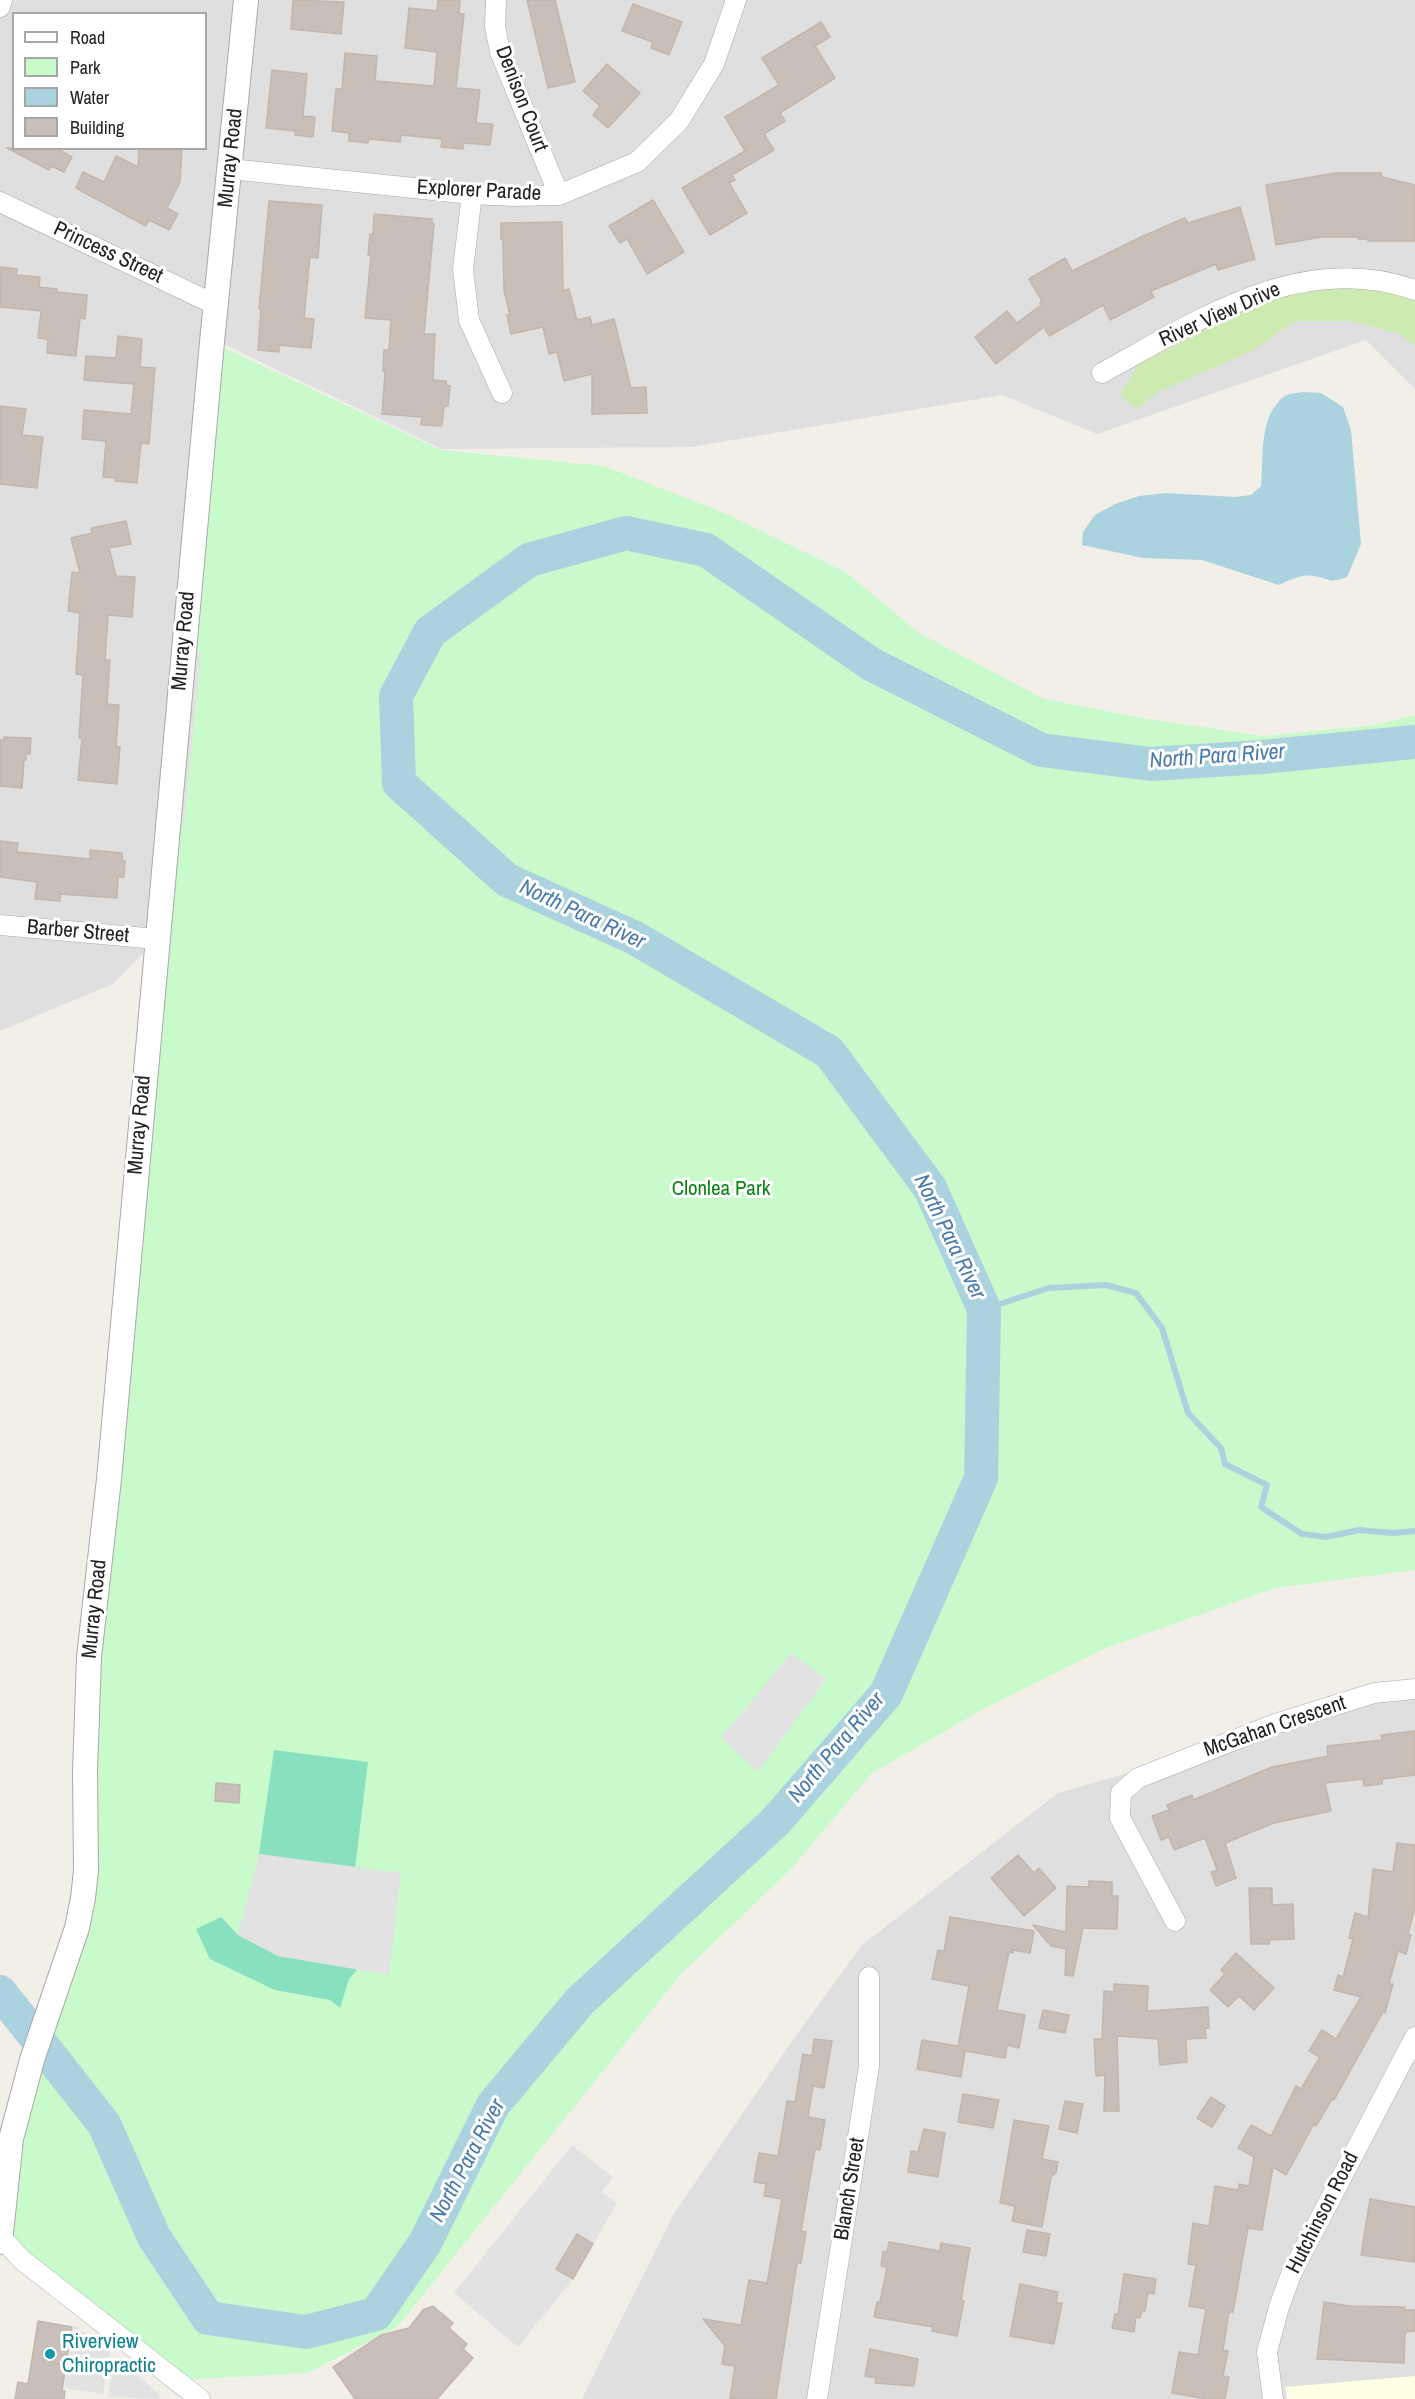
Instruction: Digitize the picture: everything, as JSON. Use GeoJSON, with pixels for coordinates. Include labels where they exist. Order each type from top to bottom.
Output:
{"type":"FeatureCollection","features":[{"type":"Feature","properties":{"kind":"street"},"geometry":{"type":"LineString","coordinates":[[0,7],[2,0]]}},
{"type":"Feature","properties":{"kind":"street","name":"Murray Road"},"geometry":{"type":"LineString","coordinates":[[0,2242],[3,2181],[11,2139],[32,2060],[76,1928],[86,1871],[85,1772],[89,1657],[109,1479],[157,939],[246,0]]}},
{"type":"Feature","properties":{"kind":"street","name":"Denison Court"},"geometry":{"type":"LineString","coordinates":[[496,0],[495,27],[500,52],[559,195]]}},
{"type":"Feature","properties":{"kind":"street","name":"Explorer Parade"},"geometry":{"type":"LineString","coordinates":[[230,169],[472,194],[559,195],[637,162],[679,121],[714,64],[736,0]]}},
{"type":"Feature","properties":{"kind":"street"},"geometry":{"type":"LineString","coordinates":[[472,194],[463,269],[469,320],[502,393]]}},
{"type":"Feature","properties":{"kind":"street","name":"Princess Street"},"geometry":{"type":"LineString","coordinates":[[0,202],[216,305]]}},
{"type":"Feature","properties":{"kind":"street","name":"River View Drive"},"geometry":{"type":"LineString","coordinates":[[1102,373],[1174,333],[1240,301],[1291,282],[1340,276],[1374,279],[1415,290]]}},
{"type":"Feature","properties":{"kind":"street","name":"Barber Street"},"geometry":{"type":"LineString","coordinates":[[0,925],[157,939]]}},
{"type":"Feature","properties":{"kind":"street","name":"McGahan Crescent"},"geometry":{"type":"LineString","coordinates":[[1174,1921],[1120,1818],[1121,1793],[1138,1778],[1275,1724],[1374,1693],[1415,1689]]}},
{"type":"Feature","properties":{"kind":"street","name":"Blanch Street"},"geometry":{"type":"LineString","coordinates":[[817,2399],[869,2066],[869,1977]]}},
{"type":"Feature","properties":{"kind":"street","name":"Hutchinson Road"},"geometry":{"type":"LineString","coordinates":[[1273,2399],[1267,2352],[1291,2274],[1415,2037]]}},
{"type":"Feature","properties":{"kind":"street"},"geometry":{"type":"LineString","coordinates":[[1,2237],[22,2260],[200,2399]]}},
{"type":"Feature","properties":{"kind":"shaded area"},"geometry":{"type":"Polygon","coordinates":[[[0,0],[1415,0],[1415,389],[1366,340],[1097,434],[1002,395],[691,447],[442,449],[211,338],[157,939],[113,984],[0,1031],[0,0]]]}},
{"type":"Feature","properties":{"kind":"shaded area"},"geometry":{"type":"Polygon","coordinates":[[[194,651],[201,653],[184,823],[176,833],[194,651]]]}},
{"type":"Feature","properties":{"kind":"shaded area"},"geometry":{"type":"Polygon","coordinates":[[[791,1653],[826,1679],[758,1772],[721,1738],[791,1653]]]}},
{"type":"Feature","properties":{"kind":"shaded area"},"geometry":{"type":"Polygon","coordinates":[[[1415,1690],[1415,2399],[582,2399],[673,2215],[790,2044],[862,1945],[1058,1793],[1415,1690]]]}},
{"type":"Feature","properties":{"kind":"shaded area"},"geometry":{"type":"Polygon","coordinates":[[[259,1854],[401,1873],[389,1975],[278,1956],[238,1935],[259,1854]]]}},
{"type":"Feature","properties":{"kind":"shaded area"},"geometry":{"type":"Polygon","coordinates":[[[572,2145],[613,2177],[602,2192],[617,2203],[573,2279],[518,2347],[454,2293],[572,2145]]]}},
{"type":"Feature","properties":{"kind":"shaded area"},"geometry":{"type":"Polygon","coordinates":[[[74,2325],[110,2350],[103,2394],[64,2388],[74,2325]]]}},
{"type":"Feature","properties":{"kind":"shaded area"},"geometry":{"type":"Polygon","coordinates":[[[116,2356],[161,2396],[160,2399],[108,2397],[116,2356]]]}},
{"type":"Feature","properties":{"kind":"shaded area"},"geometry":{"type":"Polygon","coordinates":[[[1415,2376],[1415,2399],[1287,2399],[1285,2387],[1415,2376]]]}},
{"type":"Feature","properties":{"kind":"green space"},"geometry":{"type":"Polygon","coordinates":[[[1347,285],[1383,290],[1415,300],[1415,346],[1400,334],[1351,321],[1294,321],[1254,350],[1158,392],[1137,409],[1120,396],[1138,365],[1203,331],[1270,299],[1306,288],[1347,285]]]}},
{"type":"Feature","properties":{"kind":"green space","name":"Clonlea Park"},"geometry":{"type":"Polygon","coordinates":[[[212,342],[441,450],[604,466],[727,514],[847,573],[919,633],[1044,699],[1142,718],[1262,736],[1375,725],[1415,715],[1415,1570],[1275,1588],[1106,1648],[987,1707],[872,1773],[791,1869],[681,1974],[398,2326],[308,2373],[181,2380],[1,2237],[6,2181],[77,1928],[85,1772],[212,342]]]}},
{"type":"Feature","properties":{"kind":"green space"},"geometry":{"type":"Polygon","coordinates":[[[274,1750],[368,1762],[355,1868],[259,1854],[274,1750]]]}},
{"type":"Feature","properties":{"kind":"green space"},"geometry":{"type":"Polygon","coordinates":[[[221,1917],[238,1935],[278,1956],[358,1969],[349,1979],[340,2008],[330,2000],[275,1990],[210,1959],[196,1929],[221,1917]]]}},
{"type":"Feature","properties":{"kind":"water"},"geometry":{"type":"Polygon","coordinates":[[[1303,392],[1321,393],[1343,407],[1351,430],[1361,544],[1347,577],[1333,581],[1305,576],[1279,585],[1202,560],[1143,558],[1082,545],[1083,532],[1095,515],[1115,504],[1139,496],[1166,493],[1235,497],[1251,495],[1261,486],[1264,437],[1270,414],[1285,396],[1303,392]]]}},
{"type":"Feature","properties":{"kind":"building"},"geometry":{"type":"Polygon","coordinates":[[[293,0],[344,2],[341,34],[291,29],[293,0]]]}},
{"type":"Feature","properties":{"kind":"building"},"geometry":{"type":"Polygon","coordinates":[[[438,0],[460,0],[459,14],[464,14],[456,88],[480,90],[476,123],[493,124],[490,145],[463,143],[463,149],[441,147],[442,139],[401,135],[400,142],[369,139],[368,143],[349,141],[349,133],[332,131],[336,89],[342,89],[345,53],[377,56],[375,81],[434,86],[437,52],[405,48],[409,8],[437,11],[438,0]]]}},
{"type":"Feature","properties":{"kind":"building"},"geometry":{"type":"Polygon","coordinates":[[[527,0],[555,0],[575,82],[548,88],[527,0]]]}},
{"type":"Feature","properties":{"kind":"building"},"geometry":{"type":"Polygon","coordinates":[[[633,4],[682,22],[669,55],[651,48],[653,42],[622,31],[633,4]]]}},
{"type":"Feature","properties":{"kind":"building"},"geometry":{"type":"Polygon","coordinates":[[[821,22],[830,37],[815,46],[835,78],[780,113],[785,121],[764,134],[774,150],[732,175],[735,180],[729,183],[747,213],[710,235],[682,188],[745,151],[725,117],[779,85],[762,58],[821,22]]]}},
{"type":"Feature","properties":{"kind":"building"},"geometry":{"type":"Polygon","coordinates":[[[607,64],[640,93],[608,128],[593,115],[600,106],[583,91],[607,64]]]}},
{"type":"Feature","properties":{"kind":"building"},"geometry":{"type":"Polygon","coordinates":[[[272,70],[307,74],[303,116],[315,117],[313,137],[295,135],[296,131],[266,128],[272,70]]]}},
{"type":"Feature","properties":{"kind":"building"},"geometry":{"type":"Polygon","coordinates":[[[7,148],[12,148],[12,150],[60,150],[72,157],[64,172],[51,166],[49,170],[7,148]]]}},
{"type":"Feature","properties":{"kind":"building"},"geometry":{"type":"Polygon","coordinates":[[[139,150],[182,150],[180,182],[167,208],[178,214],[169,230],[149,220],[146,226],[76,188],[83,172],[104,182],[116,156],[138,167],[139,150]]]}},
{"type":"Feature","properties":{"kind":"building"},"geometry":{"type":"Polygon","coordinates":[[[1335,173],[1381,173],[1382,177],[1415,185],[1415,241],[1368,241],[1368,239],[1358,239],[1358,237],[1321,237],[1276,245],[1266,185],[1335,173]]]}},
{"type":"Feature","properties":{"kind":"building"},"geometry":{"type":"Polygon","coordinates":[[[653,200],[684,252],[647,274],[627,239],[620,243],[609,226],[653,200]]]}},
{"type":"Feature","properties":{"kind":"building"},"geometry":{"type":"Polygon","coordinates":[[[269,201],[322,205],[318,258],[310,257],[304,318],[314,319],[311,348],[279,345],[279,352],[258,350],[261,309],[259,309],[269,201]]]}},
{"type":"Feature","properties":{"kind":"building"},"geometry":{"type":"Polygon","coordinates":[[[1240,207],[1255,259],[1218,270],[1216,264],[1151,291],[1154,297],[1110,320],[1103,305],[1049,336],[1044,327],[996,364],[975,337],[1007,311],[1017,323],[1041,305],[1042,301],[1029,279],[1065,258],[1072,271],[1185,218],[1188,223],[1240,207]]]}},
{"type":"Feature","properties":{"kind":"building"},"geometry":{"type":"Polygon","coordinates":[[[374,214],[432,219],[432,224],[434,224],[424,334],[435,334],[433,380],[446,381],[446,385],[450,386],[448,406],[444,406],[442,426],[421,425],[422,417],[382,414],[384,350],[389,350],[391,320],[365,318],[371,255],[368,255],[370,234],[373,234],[374,214]]]}},
{"type":"Feature","properties":{"kind":"building"},"geometry":{"type":"Polygon","coordinates":[[[562,222],[563,291],[569,289],[577,320],[590,317],[592,325],[614,319],[631,388],[646,387],[647,413],[592,414],[592,374],[564,381],[557,352],[549,354],[543,327],[511,334],[507,315],[510,315],[504,290],[501,223],[562,222]]]}},
{"type":"Feature","properties":{"kind":"building"},"geometry":{"type":"Polygon","coordinates":[[[1,267],[17,269],[16,275],[40,277],[39,287],[57,289],[57,292],[87,295],[85,319],[80,318],[76,356],[47,353],[48,339],[38,338],[41,311],[0,307],[1,267]]]}},
{"type":"Feature","properties":{"kind":"building"},"geometry":{"type":"Polygon","coordinates":[[[118,336],[142,339],[140,367],[155,368],[149,444],[141,443],[137,483],[115,481],[115,478],[103,477],[106,441],[82,439],[84,410],[131,414],[134,384],[84,380],[86,356],[116,358],[118,336]]]}},
{"type":"Feature","properties":{"kind":"building"},"geometry":{"type":"Polygon","coordinates":[[[0,406],[26,409],[22,435],[43,437],[37,488],[0,484],[0,406]]]}},
{"type":"Feature","properties":{"kind":"building"},"geometry":{"type":"Polygon","coordinates":[[[126,521],[131,544],[109,548],[116,576],[135,577],[132,617],[108,615],[105,660],[110,660],[107,704],[119,705],[116,747],[120,747],[117,784],[78,780],[82,738],[79,738],[83,675],[76,674],[80,613],[68,611],[72,572],[80,573],[71,538],[92,533],[91,528],[126,521]]]}},
{"type":"Feature","properties":{"kind":"building"},"geometry":{"type":"Polygon","coordinates":[[[4,737],[31,738],[30,754],[26,754],[26,760],[24,760],[22,788],[0,786],[0,740],[4,740],[4,737]]]}},
{"type":"Feature","properties":{"kind":"building"},"geometry":{"type":"Polygon","coordinates":[[[0,841],[18,843],[17,852],[90,859],[90,850],[122,853],[122,861],[125,861],[124,877],[118,877],[117,898],[60,894],[60,901],[35,899],[37,882],[0,877],[0,841]]]}},
{"type":"Feature","properties":{"kind":"building"},"geometry":{"type":"Polygon","coordinates":[[[1415,1731],[1415,1775],[1382,1779],[1382,1784],[1364,1786],[1363,1779],[1325,1783],[1331,1811],[1274,1823],[1225,1843],[1236,1878],[1216,1886],[1211,1872],[1217,1870],[1205,1838],[1174,1850],[1169,1837],[1161,1840],[1152,1816],[1169,1810],[1167,1805],[1192,1795],[1193,1800],[1272,1767],[1328,1756],[1327,1746],[1382,1740],[1381,1735],[1415,1731]]]}},
{"type":"Feature","properties":{"kind":"building"},"geometry":{"type":"Polygon","coordinates":[[[216,1783],[240,1785],[239,1803],[215,1801],[216,1783]]]}},
{"type":"Feature","properties":{"kind":"building"},"geometry":{"type":"Polygon","coordinates":[[[1397,1843],[1415,1845],[1415,1907],[1406,1954],[1398,1951],[1389,1984],[1393,1984],[1385,2013],[1383,2012],[1334,2100],[1332,2099],[1316,2126],[1314,2124],[1286,2175],[1273,2167],[1262,2230],[1248,2228],[1233,2312],[1229,2312],[1223,2350],[1228,2351],[1223,2376],[1229,2377],[1225,2399],[1207,2399],[1172,2393],[1179,2352],[1198,2355],[1206,2309],[1189,2306],[1196,2265],[1188,2264],[1193,2223],[1209,2226],[1215,2186],[1238,2190],[1239,2184],[1249,2186],[1254,2157],[1238,2148],[1251,2125],[1271,2136],[1296,2086],[1301,2089],[1320,2057],[1309,2051],[1322,2030],[1336,2039],[1361,1997],[1334,1990],[1338,1975],[1343,1977],[1353,1939],[1349,1938],[1355,1913],[1368,1917],[1373,1869],[1393,1872],[1397,1843]]]}},
{"type":"Feature","properties":{"kind":"building"},"geometry":{"type":"Polygon","coordinates":[[[1018,1855],[1034,1873],[1039,1868],[1056,1888],[1024,1916],[991,1878],[1018,1855]]]}},
{"type":"Feature","properties":{"kind":"building"},"geometry":{"type":"Polygon","coordinates":[[[1089,1881],[1112,1882],[1112,1896],[1118,1896],[1117,1929],[1083,1928],[1073,1976],[1065,1975],[1066,1949],[1051,1946],[1033,1925],[1066,1932],[1067,1886],[1089,1887],[1089,1881]]]}},
{"type":"Feature","properties":{"kind":"building"},"geometry":{"type":"Polygon","coordinates":[[[1249,1888],[1272,1888],[1272,1905],[1293,1904],[1294,1939],[1269,1940],[1269,1944],[1251,1944],[1249,1888]]]}},
{"type":"Feature","properties":{"kind":"building"},"geometry":{"type":"Polygon","coordinates":[[[950,1917],[1034,1931],[1030,1953],[1013,1950],[1013,1953],[1009,1952],[997,2010],[1025,2015],[1019,2048],[1007,2045],[1005,2058],[965,2051],[961,2077],[917,2069],[922,2040],[958,2046],[969,1986],[932,1979],[938,1950],[944,1951],[950,1917]]]}},
{"type":"Feature","properties":{"kind":"building"},"geometry":{"type":"Polygon","coordinates":[[[1236,1953],[1274,1988],[1254,2010],[1239,1996],[1228,2007],[1210,1990],[1225,1974],[1221,1970],[1236,1953]]]}},
{"type":"Feature","properties":{"kind":"building"},"geometry":{"type":"Polygon","coordinates":[[[1114,1984],[1148,1986],[1147,2011],[1208,2007],[1209,2028],[1205,2028],[1206,2038],[1186,2039],[1187,2062],[1160,2065],[1158,2039],[1117,2036],[1119,2111],[1104,2111],[1105,2075],[1096,2076],[1094,2039],[1102,2039],[1104,1991],[1114,1992],[1114,1984]]]}},
{"type":"Feature","properties":{"kind":"building"},"geometry":{"type":"Polygon","coordinates":[[[1043,2010],[1069,2015],[1065,2033],[1039,2028],[1043,2010]]]}},
{"type":"Feature","properties":{"kind":"building"},"geometry":{"type":"Polygon","coordinates":[[[814,2039],[832,2041],[824,2088],[813,2086],[808,2117],[825,2120],[820,2150],[815,2149],[801,2231],[806,2232],[801,2263],[797,2263],[776,2399],[730,2399],[735,2366],[722,2364],[725,2346],[703,2319],[741,2325],[749,2280],[767,2283],[782,2199],[764,2196],[766,2184],[754,2182],[759,2153],[778,2156],[787,2101],[795,2102],[803,2054],[812,2056],[814,2039]]]}},
{"type":"Feature","properties":{"kind":"building"},"geometry":{"type":"Polygon","coordinates":[[[963,2094],[999,2100],[993,2128],[958,2122],[963,2094]]]}},
{"type":"Feature","properties":{"kind":"building"},"geometry":{"type":"Polygon","coordinates":[[[1211,2097],[1225,2106],[1212,2127],[1197,2118],[1211,2097]]]}},
{"type":"Feature","properties":{"kind":"building"},"geometry":{"type":"Polygon","coordinates":[[[1065,2101],[1083,2104],[1077,2133],[1059,2129],[1065,2101]]]}},
{"type":"Feature","properties":{"kind":"building"},"geometry":{"type":"Polygon","coordinates":[[[1014,2120],[1049,2126],[1042,2159],[1058,2162],[1056,2173],[1051,2177],[1042,2227],[1012,2221],[1015,2206],[1000,2203],[1014,2120]]]}},
{"type":"Feature","properties":{"kind":"building"},"geometry":{"type":"Polygon","coordinates":[[[924,2129],[945,2133],[938,2177],[908,2172],[911,2151],[918,2152],[924,2129]]]}},
{"type":"Feature","properties":{"kind":"building"},"geometry":{"type":"Polygon","coordinates":[[[1370,2199],[1415,2207],[1415,2262],[1361,2255],[1370,2199]]]}},
{"type":"Feature","properties":{"kind":"building"},"geometry":{"type":"Polygon","coordinates":[[[1027,2230],[1050,2234],[1046,2256],[1023,2252],[1027,2230]]]}},
{"type":"Feature","properties":{"kind":"building"},"geometry":{"type":"Polygon","coordinates":[[[577,2234],[593,2244],[573,2279],[556,2269],[577,2234]]]}},
{"type":"Feature","properties":{"kind":"building"},"geometry":{"type":"Polygon","coordinates":[[[889,2242],[940,2251],[941,2243],[970,2248],[961,2300],[964,2301],[957,2336],[932,2331],[933,2327],[874,2317],[877,2302],[880,2302],[887,2267],[881,2266],[883,2251],[887,2252],[889,2242]]]}},
{"type":"Feature","properties":{"kind":"building"},"geometry":{"type":"Polygon","coordinates":[[[1124,2274],[1156,2279],[1154,2294],[1148,2293],[1145,2311],[1142,2310],[1140,2318],[1136,2317],[1134,2332],[1112,2328],[1115,2314],[1118,2314],[1124,2274]]]}},
{"type":"Feature","properties":{"kind":"building"},"geometry":{"type":"Polygon","coordinates":[[[1020,2284],[1058,2292],[1056,2303],[1062,2303],[1054,2344],[1010,2336],[1020,2284]]]}},
{"type":"Feature","properties":{"kind":"building"},"geometry":{"type":"Polygon","coordinates":[[[1324,2302],[1349,2306],[1405,2307],[1405,2310],[1415,2310],[1415,2331],[1405,2332],[1404,2363],[1317,2359],[1324,2302]]]}},
{"type":"Feature","properties":{"kind":"building"},"geometry":{"type":"Polygon","coordinates":[[[433,2306],[453,2323],[449,2328],[467,2344],[463,2349],[473,2358],[437,2399],[355,2399],[333,2367],[381,2335],[409,2328],[423,2310],[433,2306]]]}},
{"type":"Feature","properties":{"kind":"building","name":"Riverview Chiropractic"},"geometry":{"type":"Polygon","coordinates":[[[38,2321],[72,2327],[62,2391],[65,2391],[64,2399],[15,2399],[18,2382],[28,2384],[38,2321]]]}},
{"type":"Feature","properties":{"kind":"building"},"geometry":{"type":"Polygon","coordinates":[[[870,2349],[918,2359],[914,2386],[875,2383],[876,2378],[865,2376],[870,2349]]]}},
{"type":"Feature","properties":{"kind":"waterway","name":"North Para River"},"geometry":{"type":"LineString","coordinates":[[0,1992],[104,2124],[154,2237],[208,2318],[306,2332],[376,2314],[425,2243],[493,2105],[580,2001],[775,1822],[886,1694],[981,1478],[984,1309],[930,1188],[829,1052],[635,938],[507,880],[399,783],[396,696],[430,632],[529,560],[626,533],[706,550],[871,664],[1041,750],[1151,764],[1262,757],[1415,742]]}},
{"type":"Feature","properties":{"kind":"waterway"},"geometry":{"type":"LineString","coordinates":[[984,1309],[1049,1288],[1106,1285],[1136,1293],[1162,1328],[1188,1413],[1221,1448],[1225,1464],[1267,1485],[1261,1507],[1302,1534],[1326,1537],[1359,1530],[1393,1533],[1415,1531]]}},
{"type":"Feature","properties":{"kind":"place","name":"Riverview Chiropractic"},"geometry":{"type":"Point","coordinates":[50,2354]}}]}
